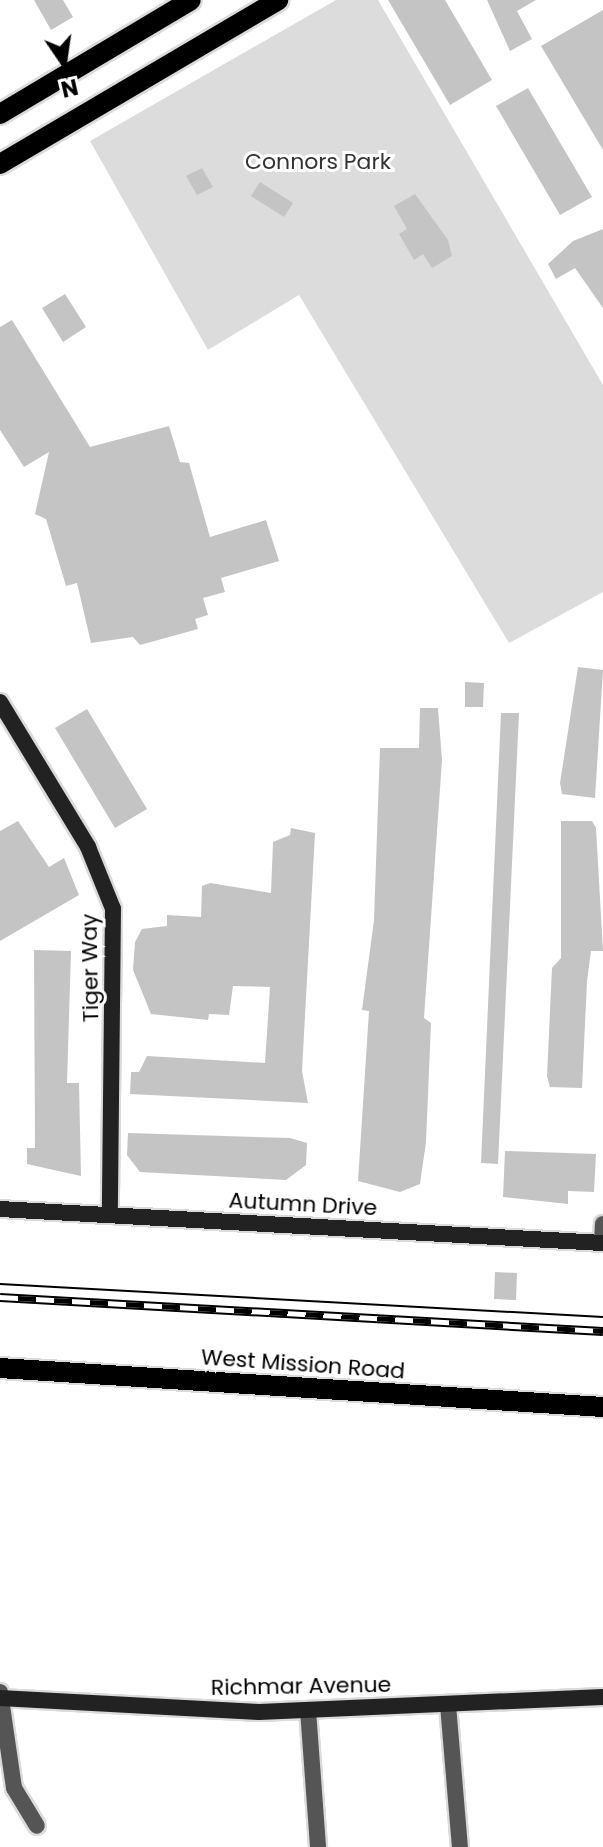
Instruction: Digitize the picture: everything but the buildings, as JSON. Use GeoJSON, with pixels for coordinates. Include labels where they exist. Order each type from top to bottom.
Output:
{"type":"FeatureCollection","features":[{"type":"Feature","properties":{"kind":"main road"},"geometry":{"type":"LineString","coordinates":[[0,114],[191,0]]}},
{"type":"Feature","properties":{"kind":"main road"},"geometry":{"type":"LineString","coordinates":[[0,164],[278,0]]}},
{"type":"Feature","properties":{"kind":"main road","name":"West Mission Road"},"geometry":{"type":"LineString","coordinates":[[0,1368],[603,1407]]}},
{"type":"Feature","properties":{"kind":"street","name":"Tiger Way"},"geometry":{"type":"LineString","coordinates":[[0,702],[88,847],[113,909],[110,1215]]}},
{"type":"Feature","properties":{"kind":"street","name":"Autumn Drive"},"geometry":{"type":"LineString","coordinates":[[0,1209],[602,1242]]}},
{"type":"Feature","properties":{"kind":"street"},"geometry":{"type":"LineString","coordinates":[[602,1242],[603,1224]]}},
{"type":"Feature","properties":{"kind":"street"},"geometry":{"type":"LineString","coordinates":[[0,1692],[14,1788],[37,1826]]}},
{"type":"Feature","properties":{"kind":"street","name":"Richmar Avenue"},"geometry":{"type":"LineString","coordinates":[[0,1698],[308,1710],[603,1697]]}},
{"type":"Feature","properties":{"kind":"street"},"geometry":{"type":"LineString","coordinates":[[448,1705],[460,1847]]}},
{"type":"Feature","properties":{"kind":"street"},"geometry":{"type":"LineString","coordinates":[[308,1710],[318,1847]]}},
{"type":"Feature","properties":{"kind":"green space","name":"Connors Park"},"geometry":{"type":"Polygon","coordinates":[[[336,0],[378,0],[603,385],[603,592],[509,643],[299,295],[208,350],[90,141],[336,0]]]}},
{"type":"Feature","properties":{"kind":"tram line"},"geometry":{"type":"LineString","coordinates":[[0,1284],[603,1317]]}},
{"type":"Feature","properties":{"kind":"railway"},"geometry":{"type":"LineString","coordinates":[[0,1297],[603,1331]]}}]}
